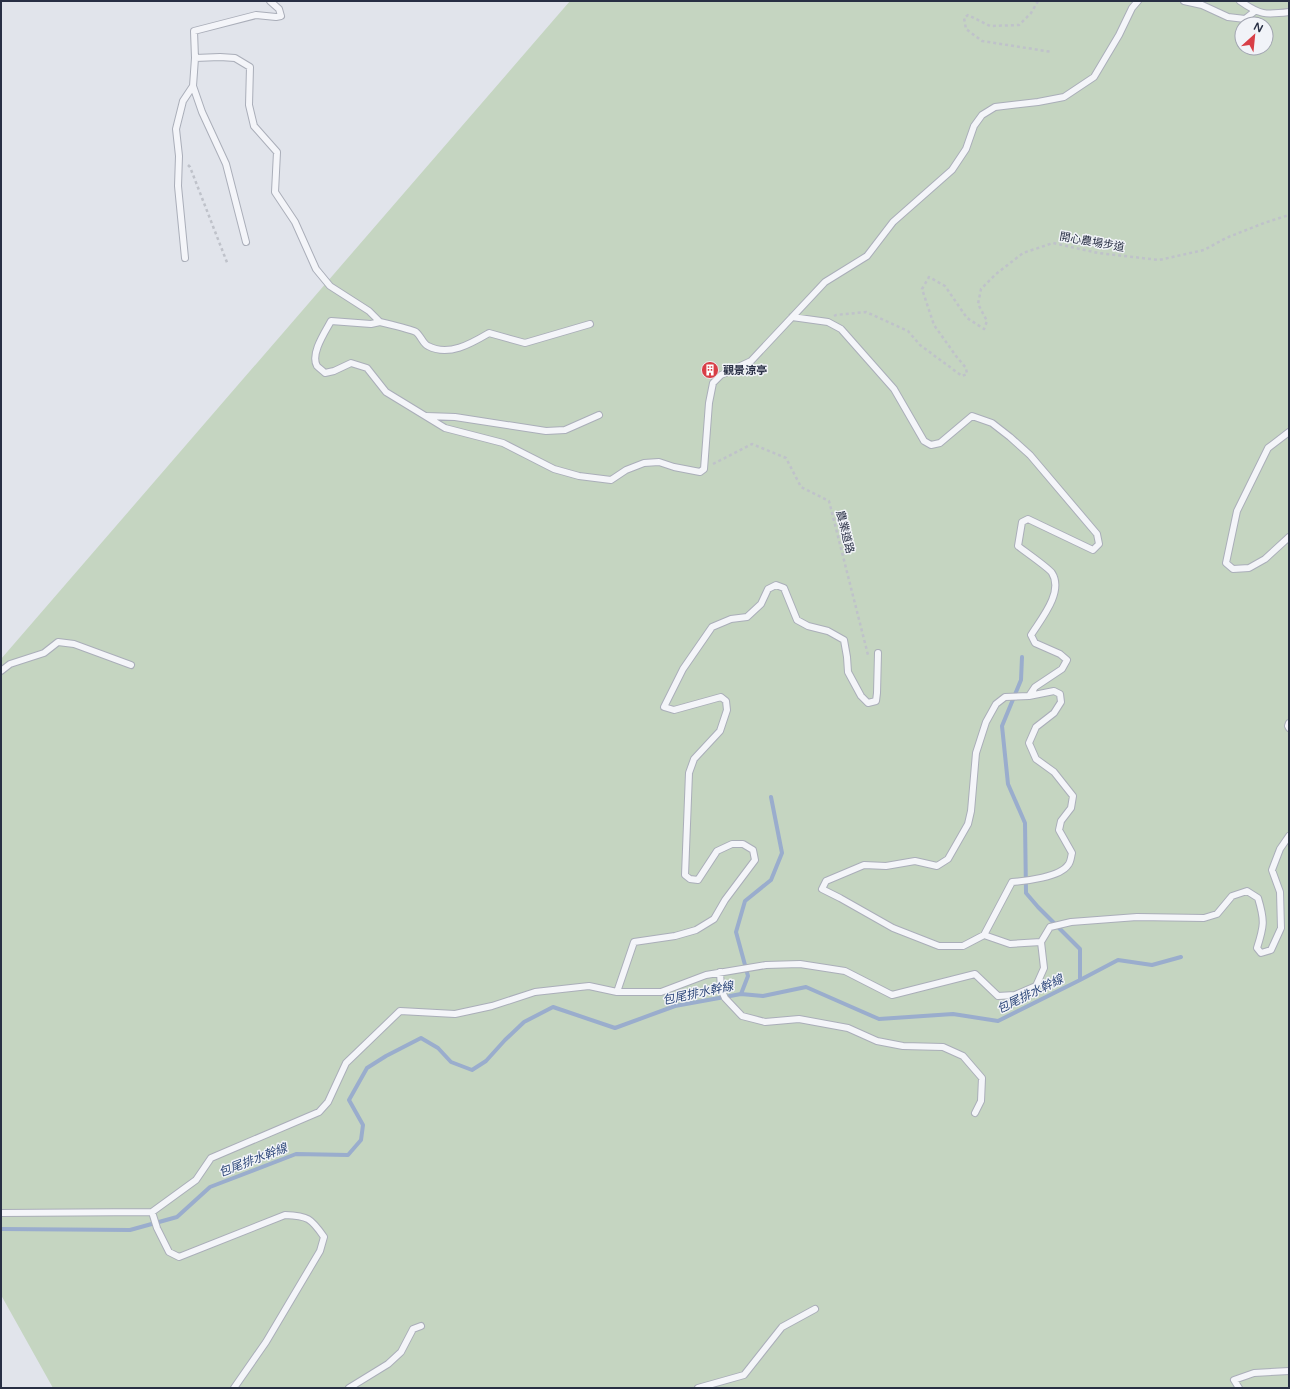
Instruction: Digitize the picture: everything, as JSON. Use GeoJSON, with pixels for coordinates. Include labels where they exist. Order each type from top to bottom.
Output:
{"type":"FeatureCollection","features":[{"type":"Feature","properties":{"kind":"lane"},"geometry":{"type":"LineString","coordinates":[[246,242],[226,164],[202,112],[193,86],[195,58],[194,31],[256,15],[281,16],[279,9],[270,1]]}},
{"type":"Feature","properties":{"kind":"lane"},"geometry":{"type":"LineString","coordinates":[[590,324],[525,343],[489,333],[469,345],[454,349],[439,350],[427,346],[416,332],[380,322],[371,324],[331,321],[319,343],[315,355],[317,366],[325,372],[334,371],[351,363],[367,368],[386,392],[445,428],[502,442],[554,468],[579,476],[611,480],[626,470],[644,463],[659,462],[674,467],[700,472],[704,468],[709,403],[713,383],[721,375],[751,361],[825,282],[867,256],[893,222],[952,170],[966,149],[974,126],[982,114],[995,107],[1038,102],[1064,97],[1094,77],[1119,35],[1132,8],[1138,1]]}},
{"type":"Feature","properties":{"kind":"lane"},"geometry":{"type":"LineString","coordinates":[[1184,1],[1202,4],[1228,17],[1245,19],[1255,11]]}},
{"type":"Feature","properties":{"kind":"lane"},"geometry":{"type":"LineString","coordinates":[[1240,1],[1255,11],[1271,14],[1289,12]]}},
{"type":"Feature","properties":{"kind":"lane"},"geometry":{"type":"LineString","coordinates":[[195,58],[235,58],[250,68],[249,105],[254,126],[277,152],[276,192],[295,222],[316,269],[330,286],[369,310],[380,322]]}},
{"type":"Feature","properties":{"kind":"lane"},"geometry":{"type":"LineString","coordinates":[[185,258],[178,186],[179,156],[176,129],[183,101],[193,86]]}},
{"type":"Feature","properties":{"kind":"lane"},"geometry":{"type":"LineString","coordinates":[[792,317],[828,322],[841,329],[894,389],[924,441],[931,445],[940,442],[972,416],[992,423],[1030,455],[1097,534],[1099,544],[1093,550],[1028,519],[1022,522],[1018,546],[1052,573],[1056,585],[1055,596],[1032,635],[1035,643],[1060,654],[1067,660],[1062,669],[1035,687],[1028,696]]}},
{"type":"Feature","properties":{"kind":"lane"},"geometry":{"type":"LineString","coordinates":[[425,416],[455,417],[546,431],[565,430],[599,415]]}},
{"type":"Feature","properties":{"kind":"lane"},"geometry":{"type":"LineString","coordinates":[[1289,432],[1268,448],[1237,511],[1226,563],[1233,569],[1249,568],[1265,559],[1285,539],[1289,537]]}},
{"type":"Feature","properties":{"kind":"lane"},"geometry":{"type":"LineString","coordinates":[[617,992],[634,942],[675,936],[696,930],[714,919],[725,900],[755,860],[753,850],[744,844],[732,844],[717,851],[698,880],[690,879],[685,875],[689,773],[694,759],[720,731],[727,710],[726,701],[721,697],[674,710],[664,707],[683,669],[712,627],[731,619],[747,617],[761,604],[768,589],[776,585],[784,588],[797,620],[808,626],[828,631],[844,640],[848,672],[861,696],[868,703],[876,701],[878,693],[878,653]]}},
{"type":"Feature","properties":{"kind":"lane"},"geometry":{"type":"LineString","coordinates":[[1,671],[10,664],[44,653],[58,642],[74,644],[130,665]]}},
{"type":"Feature","properties":{"kind":"lane"},"geometry":{"type":"LineString","coordinates":[[1054,691],[1060,694],[1061,702],[1054,713],[1036,727],[1030,743],[1036,759],[1054,772],[1073,796],[1071,808],[1061,821],[1059,830],[1072,853],[1069,865],[1059,873],[1028,881],[1012,882],[984,935],[963,946],[939,946],[893,928],[822,889],[826,881],[864,865],[886,866],[915,861],[937,866],[948,860],[968,824],[971,811],[976,753],[986,722],[996,704],[1005,697],[1028,696],[1054,691]]}},
{"type":"Feature","properties":{"kind":"lane"},"geometry":{"type":"LineString","coordinates":[[1289,723],[1289,728]]}},
{"type":"Feature","properties":{"kind":"lane"},"geometry":{"type":"LineString","coordinates":[[1,1213],[152,1212],[196,1180],[211,1158],[319,1112],[328,1102],[346,1063],[400,1011],[455,1014],[492,1006],[535,992],[589,986],[617,992],[661,992],[706,975],[720,972],[766,965],[800,964],[845,971],[892,995],[975,974],[998,996],[1015,995],[1036,986],[1044,968],[1041,942],[1050,927],[1071,922],[1136,917],[1204,918],[1217,914],[1232,896],[1247,891],[1258,898],[1262,914],[1263,929],[1256,948],[1261,953],[1271,950],[1281,928],[1280,892],[1272,870],[1280,849],[1289,836]]}},
{"type":"Feature","properties":{"kind":"lane"},"geometry":{"type":"LineString","coordinates":[[984,935],[1010,944],[1041,942]]}},
{"type":"Feature","properties":{"kind":"lane"},"geometry":{"type":"LineString","coordinates":[[720,972],[721,988],[725,998],[742,1016],[765,1022],[799,1019],[848,1028],[877,1041],[903,1046],[943,1047],[962,1056],[982,1078],[981,1102],[975,1113]]}},
{"type":"Feature","properties":{"kind":"lane"},"geometry":{"type":"LineString","coordinates":[[152,1212],[157,1228],[169,1252],[179,1258],[285,1215],[303,1216],[316,1224],[324,1237],[320,1251],[266,1342],[234,1388]]}},
{"type":"Feature","properties":{"kind":"lane"},"geometry":{"type":"LineString","coordinates":[[698,1388],[744,1375],[782,1327],[815,1309]]}},
{"type":"Feature","properties":{"kind":"lane"},"geometry":{"type":"LineString","coordinates":[[348,1388],[388,1364],[401,1352],[413,1329],[421,1326]]}},
{"type":"Feature","properties":{"kind":"lane"},"geometry":{"type":"LineString","coordinates":[[1239,1388],[1234,1380],[1254,1372],[1289,1371]]}},
{"type":"Feature","properties":{"kind":"path"},"geometry":{"type":"LineString","coordinates":[[1038,1],[1031,13],[1019,25],[990,26],[968,15],[964,18],[966,29],[982,41],[1052,52]]}},
{"type":"Feature","properties":{"kind":"path"},"geometry":{"type":"LineString","coordinates":[[179,156],[190,167],[228,265]]}},
{"type":"Feature","properties":{"kind":"path","name":"開心農場步道"},"geometry":{"type":"LineString","coordinates":[[828,322],[836,315],[866,312],[908,331],[920,345],[962,376],[967,374],[966,368],[934,325],[922,289],[929,277],[945,286],[967,318],[984,329],[987,321],[978,304],[981,289],[996,274],[1023,253],[1053,243],[1098,253],[1159,260],[1204,250],[1226,238],[1289,215]]}},
{"type":"Feature","properties":{"kind":"path","name":"農業道路"},"geometry":{"type":"LineString","coordinates":[[704,468],[752,444],[786,458],[800,487],[829,501],[870,662]]}},
{"type":"Feature","properties":{"kind":"green space"},"geometry":{"type":"Polygon","coordinates":[[[570,1],[1289,1],[1289,1388],[53,1388],[1,1295],[1,659],[570,1]]]}},
{"type":"Feature","properties":{"kind":"waterway","name":"包尾排水幹線"},"geometry":{"type":"LineString","coordinates":[[1,1229],[130,1230],[177,1217],[210,1187],[296,1154],[348,1155],[361,1140],[363,1125],[349,1100],[367,1068],[386,1056],[421,1038],[438,1048],[451,1062],[472,1070],[486,1061],[524,1022],[553,1007],[615,1028],[675,1006],[741,994],[763,996],[806,987],[879,1019],[953,1014],[998,1021],[1080,980],[1080,949],[1026,893],[1025,823],[1008,784],[1002,726],[1021,680],[1022,657]]}},
{"type":"Feature","properties":{"kind":"waterway"},"geometry":{"type":"LineString","coordinates":[[741,994],[748,976],[736,932],[745,901],[771,880],[782,853],[771,797]]}},
{"type":"Feature","properties":{"kind":"waterway"},"geometry":{"type":"LineString","coordinates":[[1080,980],[1118,960],[1152,965],[1181,957]]}},
{"type":"Feature","properties":{"kind":"place","name":"觀景涼亭"},"geometry":{"type":"Point","coordinates":[710,370]}}]}
